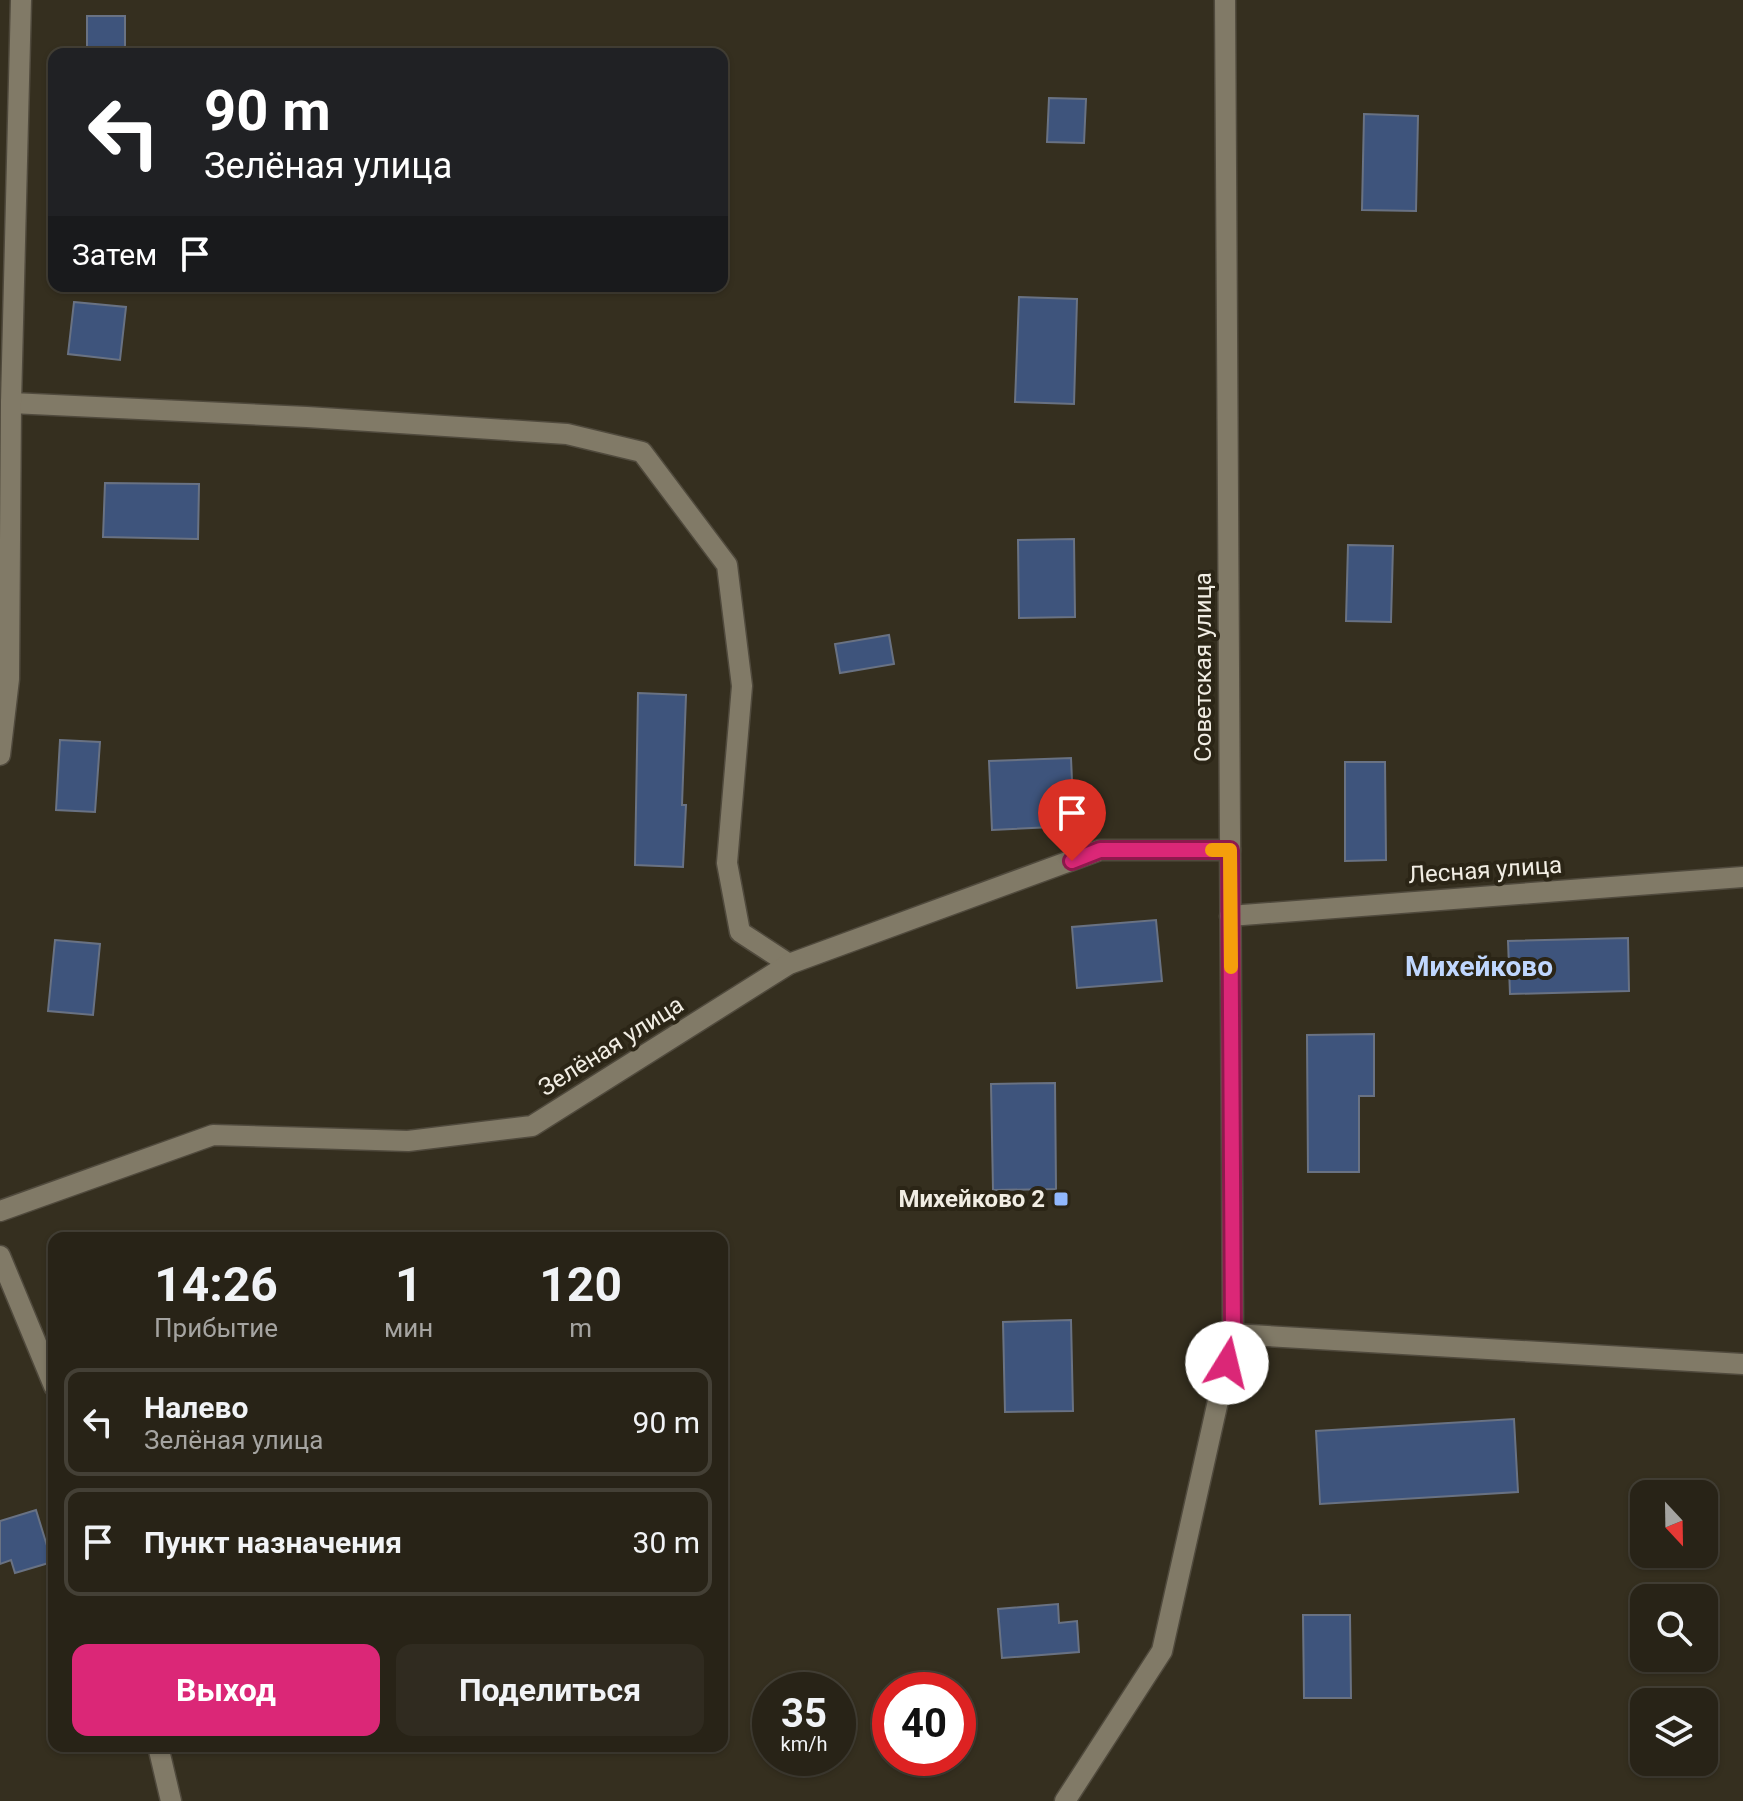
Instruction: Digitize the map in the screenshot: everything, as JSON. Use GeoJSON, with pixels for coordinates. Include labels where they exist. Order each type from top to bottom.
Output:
{"type":"FeatureCollection","features":[{"type":"Feature","properties":{"kind":"street"},"geometry":{"type":"LineString","coordinates":[[0,755],[9,679],[11,403],[21,0]]}},
{"type":"Feature","properties":{"kind":"street","name":"Советская улица"},"geometry":{"type":"LineString","coordinates":[[1065,1801],[1162,1651],[1233,1334],[1225,0]]}},
{"type":"Feature","properties":{"kind":"street"},"geometry":{"type":"LineString","coordinates":[[11,403],[307,417],[567,434],[642,452],[727,565],[742,686],[727,863],[740,932],[789,964]]}},
{"type":"Feature","properties":{"kind":"street","name":"Зелёная улица"},"geometry":{"type":"LineString","coordinates":[[0,1211],[213,1135],[408,1141],[532,1126],[789,964],[1100,850],[1230,850]]}},
{"type":"Feature","properties":{"kind":"street","name":"Лесная улица"},"geometry":{"type":"LineString","coordinates":[[1230,916],[1743,877]]}},
{"type":"Feature","properties":{"kind":"street"},"geometry":{"type":"LineString","coordinates":[[0,1256],[48,1372]]}},
{"type":"Feature","properties":{"kind":"street"},"geometry":{"type":"LineString","coordinates":[[1233,1334],[1743,1364]]}},
{"type":"Feature","properties":{"kind":"street"},"geometry":{"type":"LineString","coordinates":[[159,1752],[171,1801]]}},
{"type":"Feature","properties":{"kind":"building"},"geometry":{"type":"Polygon","coordinates":[[[87,16],[125,16],[125,48],[87,48],[87,16]]]}},
{"type":"Feature","properties":{"kind":"building"},"geometry":{"type":"Polygon","coordinates":[[[1049,98],[1086,99],[1084,143],[1047,142],[1049,98]]]}},
{"type":"Feature","properties":{"kind":"building"},"geometry":{"type":"Polygon","coordinates":[[[1364,114],[1418,116],[1416,211],[1362,210],[1364,114]]]}},
{"type":"Feature","properties":{"kind":"building"},"geometry":{"type":"Polygon","coordinates":[[[1019,297],[1077,299],[1074,404],[1015,402],[1019,297]]]}},
{"type":"Feature","properties":{"kind":"building"},"geometry":{"type":"Polygon","coordinates":[[[74,302],[126,307],[120,360],[68,354],[74,302]]]}},
{"type":"Feature","properties":{"kind":"building"},"geometry":{"type":"Polygon","coordinates":[[[105,483],[199,484],[198,539],[103,537],[105,483]]]}},
{"type":"Feature","properties":{"kind":"building"},"geometry":{"type":"Polygon","coordinates":[[[1074,539],[1075,617],[1019,618],[1018,540],[1074,539]]]}},
{"type":"Feature","properties":{"kind":"building"},"geometry":{"type":"Polygon","coordinates":[[[1348,545],[1393,546],[1391,622],[1346,621],[1348,545]]]}},
{"type":"Feature","properties":{"kind":"building"},"geometry":{"type":"Polygon","coordinates":[[[889,635],[894,664],[840,673],[835,644],[889,635]]]}},
{"type":"Feature","properties":{"kind":"building"},"geometry":{"type":"Polygon","coordinates":[[[638,693],[686,695],[683,867],[635,865],[638,693]]]}},
{"type":"Feature","properties":{"kind":"building"},"geometry":{"type":"Polygon","coordinates":[[[60,740],[100,742],[95,812],[56,810],[60,740]]]}},
{"type":"Feature","properties":{"kind":"building"},"geometry":{"type":"Polygon","coordinates":[[[1071,758],[1074,826],[992,830],[989,761],[1071,758]]]}},
{"type":"Feature","properties":{"kind":"building"},"geometry":{"type":"Polygon","coordinates":[[[1345,762],[1385,762],[1386,860],[1345,861],[1345,762]]]}},
{"type":"Feature","properties":{"kind":"building"},"geometry":{"type":"Polygon","coordinates":[[[1156,920],[1162,981],[1077,988],[1072,927],[1156,920]]]}},
{"type":"Feature","properties":{"kind":"building"},"geometry":{"type":"Polygon","coordinates":[[[1628,938],[1629,991],[1510,994],[1508,941],[1628,938]]]}},
{"type":"Feature","properties":{"kind":"building"},"geometry":{"type":"Polygon","coordinates":[[[55,940],[100,944],[93,1015],[48,1011],[55,940]]]}},
{"type":"Feature","properties":{"kind":"building"},"geometry":{"type":"Polygon","coordinates":[[[1374,1034],[1374,1096],[1359,1096],[1359,1172],[1308,1172],[1307,1035],[1374,1034]]]}},
{"type":"Feature","properties":{"kind":"building"},"geometry":{"type":"Polygon","coordinates":[[[1055,1083],[1056,1189],[993,1190],[991,1084],[1055,1083]]]}},
{"type":"Feature","properties":{"kind":"building"},"geometry":{"type":"Polygon","coordinates":[[[1071,1320],[1073,1411],[1005,1412],[1003,1322],[1071,1320]]]}},
{"type":"Feature","properties":{"kind":"building"},"geometry":{"type":"Polygon","coordinates":[[[1514,1419],[1518,1492],[1320,1504],[1316,1431],[1514,1419]]]}},
{"type":"Feature","properties":{"kind":"building"},"geometry":{"type":"Polygon","coordinates":[[[36,1510],[48,1549],[48,1563],[15,1573],[11,1560],[0,1564],[0,1521],[36,1510]]]}},
{"type":"Feature","properties":{"kind":"building"},"geometry":{"type":"Polygon","coordinates":[[[1058,1604],[1059,1623],[1077,1621],[1079,1652],[1002,1658],[998,1609],[1058,1604]]]}},
{"type":"Feature","properties":{"kind":"building"},"geometry":{"type":"Polygon","coordinates":[[[1303,1615],[1350,1615],[1351,1698],[1304,1698],[1303,1615]]]}},
{"type":"Feature","properties":{"kind":"slow traffic"},"geometry":{"type":"LineString","coordinates":[[1212,850],[1230,850],[1231,967]]}},
{"type":"Feature","properties":{"kind":"place","name":"Михейково 2"},"geometry":{"type":"Point","coordinates":[1061,1199]}},
{"type":"Feature","properties":{"kind":"district","name":"Михейково"},"geometry":{"type":"Point","coordinates":[1479,966]}},
{"type":"Feature","properties":{"kind":"route"},"geometry":{"type":"LineString","coordinates":[[1072,861],[1100,850],[1230,850],[1233,1334],[1227,1363]]}}]}
